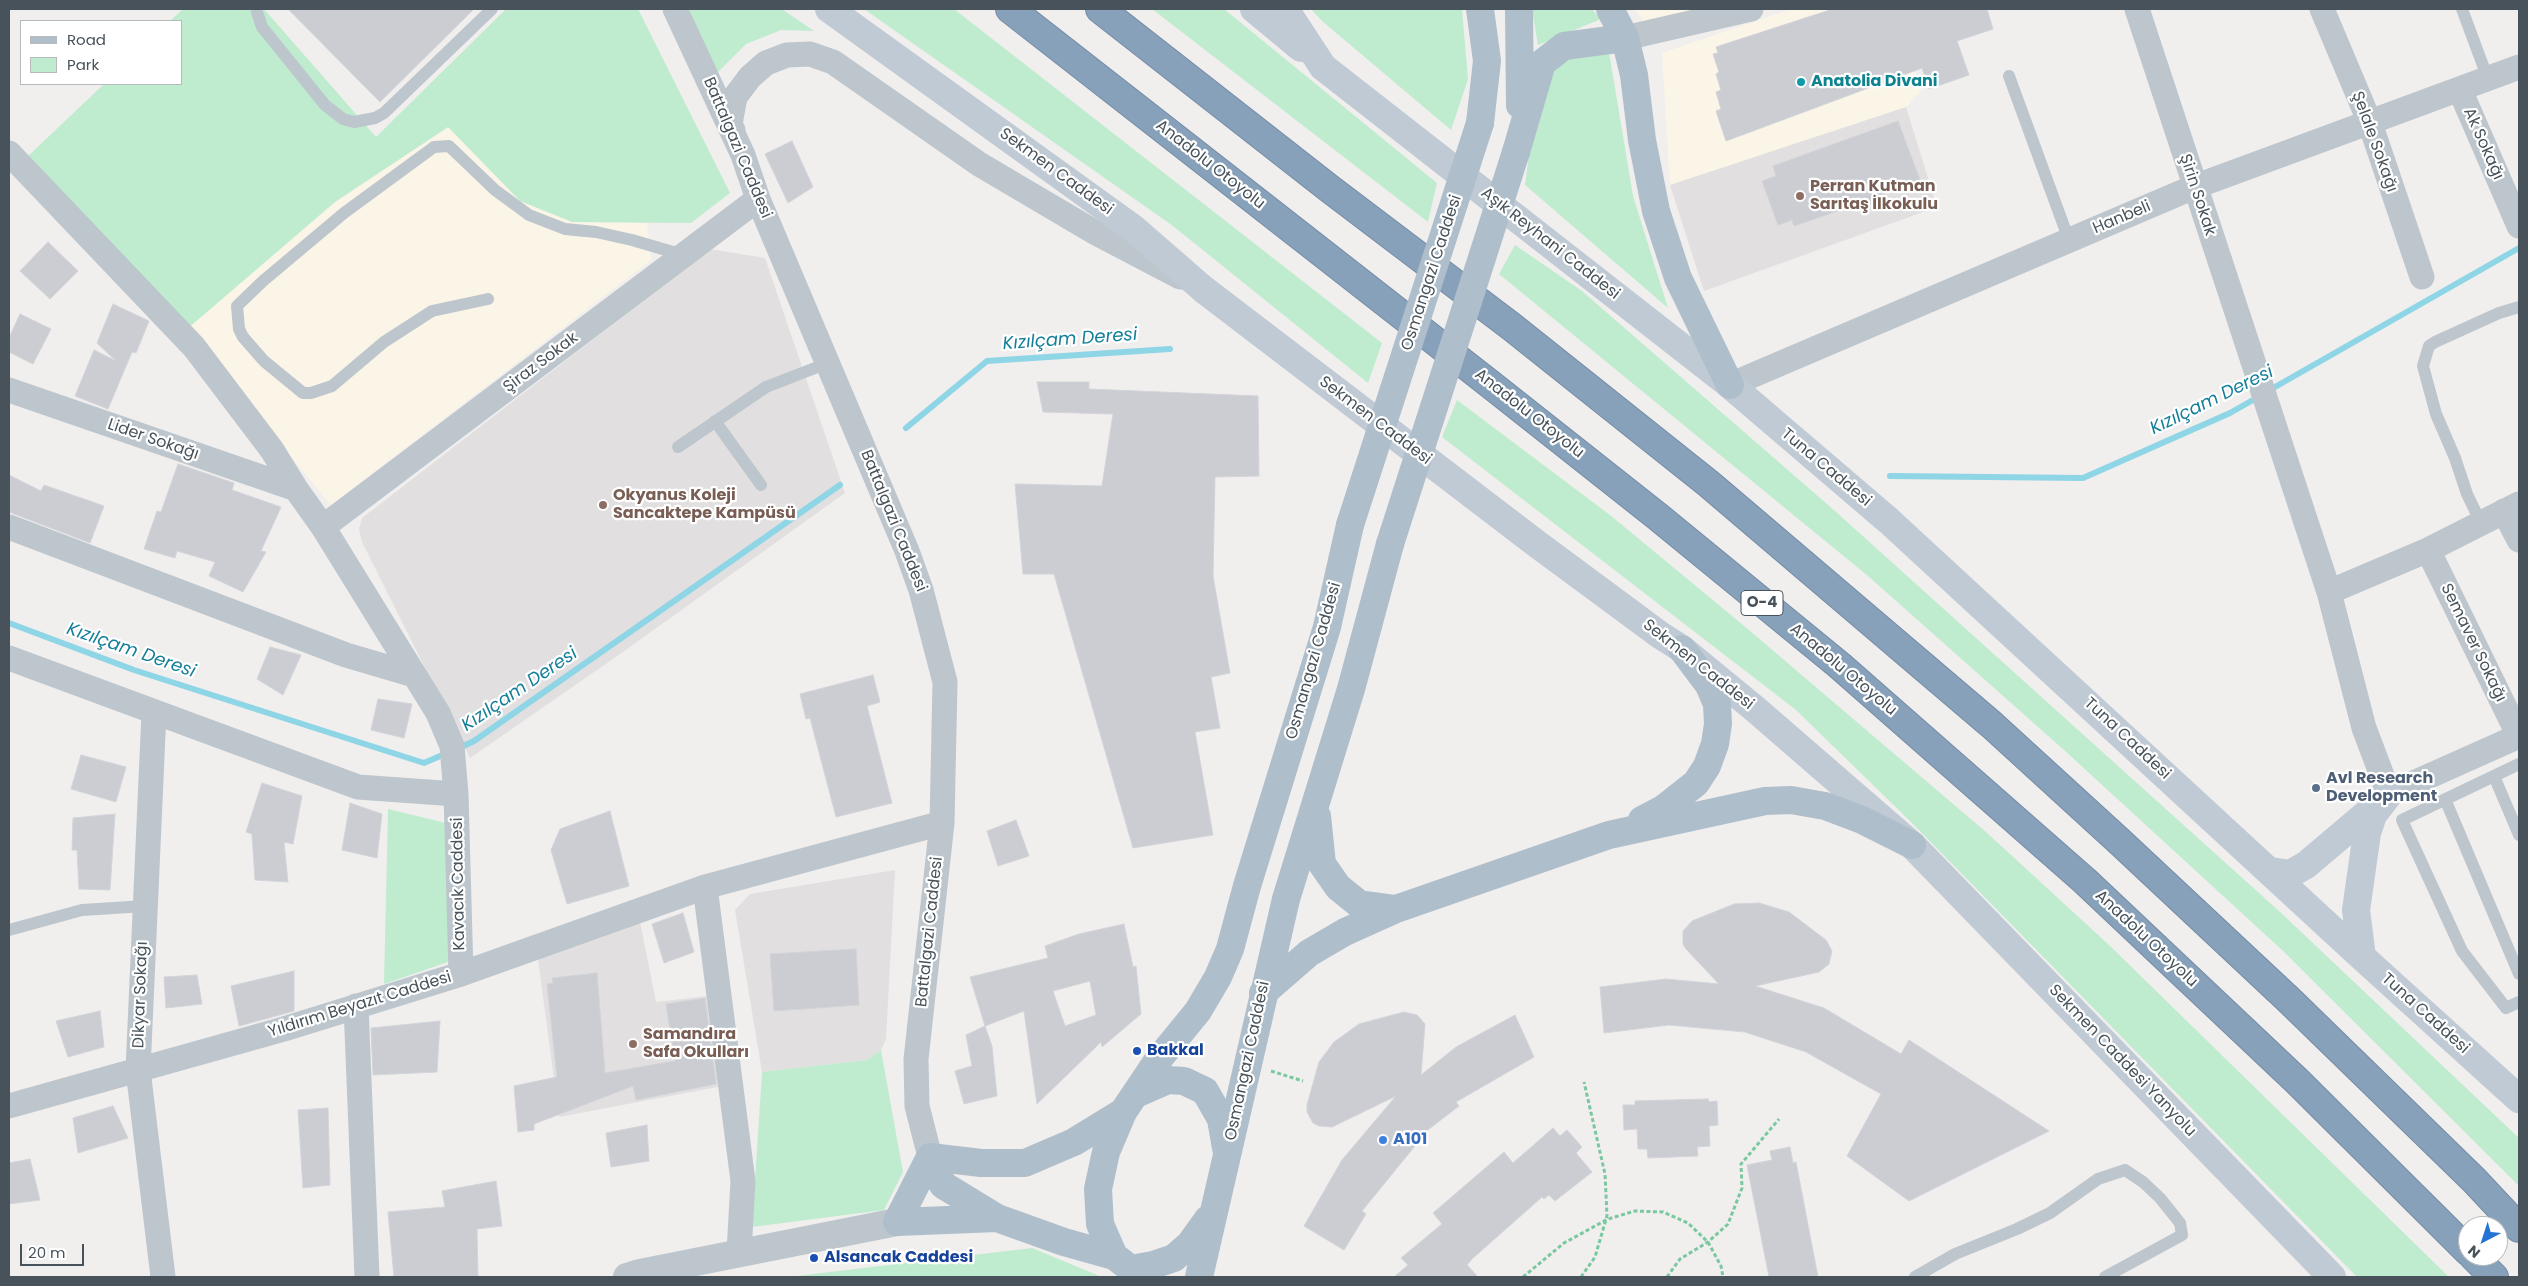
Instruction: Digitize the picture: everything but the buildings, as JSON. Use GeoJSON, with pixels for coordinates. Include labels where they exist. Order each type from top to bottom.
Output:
{"type":"FeatureCollection","features":[{"type":"Feature","properties":{"kind":"highway","name":"Anadolu Otoyolu"},"geometry":{"type":"LineString","coordinates":[[1010,9],[1528,414],[1839,666],[2085,881],[2297,1081],[2458,1241]]}},
{"type":"Feature","properties":{"kind":"highway"},"geometry":{"type":"LineString","coordinates":[[1100,9],[1330,189],[1512,326],[1709,484],[1985,719],[2289,1000],[2474,1180],[2519,1228]]}},
{"type":"Feature","properties":{"kind":"highway"},"geometry":{"type":"LineString","coordinates":[[2483,1266],[2494,1277]]}},
{"type":"Feature","properties":{"kind":"main road","name":"Sekmen Caddesi"},"geometry":{"type":"LineString","coordinates":[[829,9],[1133,228],[1203,289],[1529,538],[1660,635],[1682,649],[1912,845]]}},
{"type":"Feature","properties":{"kind":"main road","name":"Aşık Reyhani Caddesi"},"geometry":{"type":"LineString","coordinates":[[1254,9],[1323,67],[1730,385]]}},
{"type":"Feature","properties":{"kind":"main road","name":"Aşık Reyhani Caddesi"},"geometry":{"type":"LineString","coordinates":[[1285,9],[1323,67]]}},
{"type":"Feature","properties":{"kind":"main road","name":"Osmangazi Caddesi"},"geometry":{"type":"LineString","coordinates":[[1127,1267],[1100,1224],[1098,1189],[1106,1152],[1130,1103],[1158,1060],[1198,1011],[1218,976],[1230,949],[1250,876],[1327,627],[1350,525],[1480,123],[1487,61],[1480,9]]}},
{"type":"Feature","properties":{"kind":"main road","name":"Osmangazi Caddesi"},"geometry":{"type":"LineString","coordinates":[[1199,1277],[1286,899],[1356,671],[1390,544],[1516,152],[1521,97],[1520,9]]}},
{"type":"Feature","properties":{"kind":"main road"},"geometry":{"type":"LineString","coordinates":[[1610,9],[1625,38],[1634,76],[1642,140],[1656,211],[1678,278],[1730,385]]}},
{"type":"Feature","properties":{"kind":"main road"},"geometry":{"type":"LineString","coordinates":[[1516,152],[1542,63],[1564,46],[1625,38]]}},
{"type":"Feature","properties":{"kind":"main road","name":"Tuna Caddesi"},"geometry":{"type":"LineString","coordinates":[[1730,385],[1890,521],[2362,957],[2519,1099]]}},
{"type":"Feature","properties":{"kind":"main road"},"geometry":{"type":"LineString","coordinates":[[1609,836],[1662,810],[1696,783],[1710,759],[1716,744],[1717,704],[1709,686],[1682,649]]}},
{"type":"Feature","properties":{"kind":"main road"},"geometry":{"type":"LineString","coordinates":[[2271,871],[2290,874],[2306,865],[2389,794]]}},
{"type":"Feature","properties":{"kind":"main road"},"geometry":{"type":"LineString","coordinates":[[2362,957],[2356,910],[2367,833],[2373,815],[2389,794]]}},
{"type":"Feature","properties":{"kind":"main road"},"geometry":{"type":"LineString","coordinates":[[1263,994],[1309,953],[1345,932],[1396,909],[1609,836],[1765,801],[1792,800],[1832,809],[1862,820],[1912,845]]}},
{"type":"Feature","properties":{"kind":"main road"},"geometry":{"type":"LineString","coordinates":[[1316,801],[1322,864],[1338,887],[1359,904],[1396,909]]}},
{"type":"Feature","properties":{"kind":"main road","name":"Sekmen Caddesi Yanyolu"},"geometry":{"type":"LineString","coordinates":[[1912,845],[2332,1277]]}},
{"type":"Feature","properties":{"kind":"main road"},"geometry":{"type":"LineString","coordinates":[[930,1157],[981,1163],[1025,1163],[1074,1142],[1130,1103],[1168,1080],[1184,1081],[1206,1091],[1221,1119],[1228,1155]]}},
{"type":"Feature","properties":{"kind":"main road"},"geometry":{"type":"LineString","coordinates":[[930,1157],[943,1185],[997,1218],[1127,1267],[1153,1266],[1174,1258],[1190,1244],[1207,1220],[1219,1186]]}},
{"type":"Feature","properties":{"kind":"main road"},"geometry":{"type":"LineString","coordinates":[[930,1157],[897,1222],[997,1218]]}},
{"type":"Feature","properties":{"kind":"street","name":"Battalgazi Caddesi"},"geometry":{"type":"LineString","coordinates":[[675,9],[743,155],[758,199],[907,551],[921,590],[945,682],[942,823],[916,1058],[917,1106],[930,1157]]}},
{"type":"Feature","properties":{"kind":"street"},"geometry":{"type":"LineString","coordinates":[[1625,38],[1750,9]]}},
{"type":"Feature","properties":{"kind":"street","name":"Şirin Sokak"},"geometry":{"type":"LineString","coordinates":[[2137,9],[2194,187],[2329,592],[2364,728],[2389,794]]}},
{"type":"Feature","properties":{"kind":"street","name":"Şelale Sokağı"},"geometry":{"type":"LineString","coordinates":[[2322,9],[2370,123],[2422,277]]}},
{"type":"Feature","properties":{"kind":"street"},"geometry":{"type":"LineString","coordinates":[[743,155],[730,124],[735,97],[750,77],[766,63],[788,56],[810,54],[833,62],[979,164],[1096,233],[1203,289]]}},
{"type":"Feature","properties":{"kind":"street","name":"Hanbeli"},"geometry":{"type":"LineString","coordinates":[[1730,385],[2194,187],[2519,67]]}},
{"type":"Feature","properties":{"kind":"street","name":"Ak Sokağı"},"geometry":{"type":"LineString","coordinates":[[2460,90],[2519,226]]}},
{"type":"Feature","properties":{"kind":"street","name":"Kavacık Caddesi"},"geometry":{"type":"LineString","coordinates":[[9,153],[194,347],[272,450],[296,489],[323,527],[438,713],[453,756],[456,794],[461,974]]}},
{"type":"Feature","properties":{"kind":"street","name":"Şiraz Sokak"},"geometry":{"type":"LineString","coordinates":[[323,527],[758,199]]}},
{"type":"Feature","properties":{"kind":"street","name":"Lider Sokağı"},"geometry":{"type":"LineString","coordinates":[[9,390],[296,489]]}},
{"type":"Feature","properties":{"kind":"street"},"geometry":{"type":"LineString","coordinates":[[2329,592],[2428,550],[2512,508],[2519,540]]}},
{"type":"Feature","properties":{"kind":"street"},"geometry":{"type":"LineString","coordinates":[[9,527],[346,655],[414,675]]}},
{"type":"Feature","properties":{"kind":"street","name":"Semaver Sokağı"},"geometry":{"type":"LineString","coordinates":[[2428,550],[2519,736]]}},
{"type":"Feature","properties":{"kind":"street"},"geometry":{"type":"LineString","coordinates":[[9,658],[358,787],[456,794]]}},
{"type":"Feature","properties":{"kind":"street","name":"Dikyar Sokağı"},"geometry":{"type":"LineString","coordinates":[[154,712],[138,1070],[163,1277]]}},
{"type":"Feature","properties":{"kind":"street"},"geometry":{"type":"LineString","coordinates":[[2389,794],[2519,736]]}},
{"type":"Feature","properties":{"kind":"street","name":"Yıldırım Beyazıt Caddesi"},"geometry":{"type":"LineString","coordinates":[[9,1106],[138,1070],[461,974],[705,887],[942,823]]}},
{"type":"Feature","properties":{"kind":"street"},"geometry":{"type":"LineString","coordinates":[[705,887],[743,1181],[739,1253]]}},
{"type":"Feature","properties":{"kind":"street"},"geometry":{"type":"LineString","coordinates":[[356,1006],[367,1277]]}},
{"type":"Feature","properties":{"kind":"street"},"geometry":{"type":"LineString","coordinates":[[627,1277],[897,1222]]}},
{"type":"Feature","properties":{"kind":"lane"},"geometry":{"type":"LineString","coordinates":[[256,12],[262,27],[324,105],[343,119],[354,122],[375,118],[384,113],[492,9]]}},
{"type":"Feature","properties":{"kind":"lane"},"geometry":{"type":"LineString","coordinates":[[2462,9],[2488,79]]}},
{"type":"Feature","properties":{"kind":"lane"},"geometry":{"type":"LineString","coordinates":[[2009,76],[2070,240]]}},
{"type":"Feature","properties":{"kind":"lane"},"geometry":{"type":"LineString","coordinates":[[488,299],[432,311],[384,342],[332,386],[311,393],[303,393],[264,361],[243,337],[239,329],[237,306],[263,281],[344,213],[434,147],[449,146],[495,190],[529,215],[565,229],[596,232],[683,255]]}},
{"type":"Feature","properties":{"kind":"lane"},"geometry":{"type":"LineString","coordinates":[[2481,523],[2467,494],[2455,458],[2436,414],[2423,366],[2429,346],[2435,342],[2499,313],[2519,307]]}},
{"type":"Feature","properties":{"kind":"lane"},"geometry":{"type":"LineString","coordinates":[[678,447],[766,387],[828,363]]}},
{"type":"Feature","properties":{"kind":"lane"},"geometry":{"type":"LineString","coordinates":[[715,421],[761,485]]}},
{"type":"Feature","properties":{"kind":"lane"},"geometry":{"type":"LineString","coordinates":[[2519,764],[2402,820],[2462,951],[2506,1008],[2519,1002]]}},
{"type":"Feature","properties":{"kind":"lane"},"geometry":{"type":"LineString","coordinates":[[2494,776],[2519,835]]}},
{"type":"Feature","properties":{"kind":"lane"},"geometry":{"type":"LineString","coordinates":[[2445,800],[2519,974]]}},
{"type":"Feature","properties":{"kind":"lane"},"geometry":{"type":"LineString","coordinates":[[9,930],[82,910],[145,906]]}},
{"type":"Feature","properties":{"kind":"lane"},"geometry":{"type":"LineString","coordinates":[[1915,1277],[1955,1254],[2017,1229],[2050,1213],[2098,1179],[2125,1170],[2143,1182],[2160,1198],[2180,1223],[2182,1235],[2105,1277]]}},
{"type":"Feature","properties":{"kind":"path"},"geometry":{"type":"LineString","coordinates":[[1271,1071],[1303,1081]]}},
{"type":"Feature","properties":{"kind":"path"},"geometry":{"type":"LineString","coordinates":[[1581,1277],[1595,1257],[1606,1221],[1605,1174],[1584,1082]]}},
{"type":"Feature","properties":{"kind":"path"},"geometry":{"type":"LineString","coordinates":[[1667,1277],[1680,1259],[1708,1242],[1728,1224],[1742,1188],[1741,1164],[1779,1119]]}},
{"type":"Feature","properties":{"kind":"path"},"geometry":{"type":"LineString","coordinates":[[1524,1277],[1564,1243],[1606,1221],[1635,1211],[1662,1212],[1688,1223],[1708,1242],[1721,1266],[1723,1277]]}},
{"type":"Feature","properties":{"kind":"shaded area"},"geometry":{"type":"Polygon","coordinates":[[[1635,9],[1741,9],[1654,39],[1635,9]]]}},
{"type":"Feature","properties":{"kind":"shaded area"},"geometry":{"type":"Polygon","coordinates":[[[1792,9],[1896,9],[1921,91],[1906,107],[1670,185],[1662,53],[1792,9]]]}},
{"type":"Feature","properties":{"kind":"shaded area"},"geometry":{"type":"Polygon","coordinates":[[[1906,107],[1937,207],[1704,291],[1670,185],[1906,107]]]}},
{"type":"Feature","properties":{"kind":"shaded area"},"geometry":{"type":"Polygon","coordinates":[[[449,127],[520,201],[572,222],[647,223],[651,260],[331,505],[186,330],[335,202],[449,127]]]}},
{"type":"Feature","properties":{"kind":"shaded area","name":"Okyanus Koleji Sancaktepe Kampüsü"},"geometry":{"type":"Polygon","coordinates":[[[710,249],[765,258],[845,493],[620,654],[470,758],[362,542],[359,529],[362,518],[710,249]]]}},
{"type":"Feature","properties":{"kind":"shaded area"},"geometry":{"type":"Polygon","coordinates":[[[895,870],[886,1039],[881,1050],[867,1060],[762,1072],[735,910],[750,894],[895,870]]]}},
{"type":"Feature","properties":{"kind":"shaded area","name":"Samandıra Safa Okulları"},"geometry":{"type":"Polygon","coordinates":[[[640,922],[656,1002],[708,996],[723,1086],[559,1117],[538,959],[640,922]]]}},
{"type":"Feature","properties":{"kind":"green space"},"geometry":{"type":"Polygon","coordinates":[[[183,9],[264,9],[376,137],[506,9],[638,9],[730,193],[691,223],[572,222],[520,201],[448,127],[335,202],[186,330],[27,157],[103,85],[182,85],[182,20],[171,20],[183,9]]]}},
{"type":"Feature","properties":{"kind":"green space"},"geometry":{"type":"Polygon","coordinates":[[[687,9],[782,9],[814,31],[781,30],[746,44],[717,73],[687,9]]]}},
{"type":"Feature","properties":{"kind":"green space"},"geometry":{"type":"Polygon","coordinates":[[[864,9],[954,9],[1382,343],[1368,383],[1173,226],[864,9]]]}},
{"type":"Feature","properties":{"kind":"green space"},"geometry":{"type":"Polygon","coordinates":[[[1152,9],[1224,9],[1437,183],[1428,222],[1152,9]]]}},
{"type":"Feature","properties":{"kind":"green space"},"geometry":{"type":"Polygon","coordinates":[[[1311,9],[1462,9],[1468,79],[1451,130],[1322,21],[1311,9]]]}},
{"type":"Feature","properties":{"kind":"green space"},"geometry":{"type":"Polygon","coordinates":[[[1532,9],[1592,9],[1601,19],[1538,45],[1532,9]]]}},
{"type":"Feature","properties":{"kind":"green space"},"geometry":{"type":"Polygon","coordinates":[[[1609,52],[1633,196],[1668,308],[1525,185],[1539,81],[1565,55],[1609,52]]]}},
{"type":"Feature","properties":{"kind":"green space"},"geometry":{"type":"Polygon","coordinates":[[[1515,245],[1582,291],[1835,511],[2279,911],[2519,1138],[2519,1186],[2282,950],[2064,750],[1868,576],[1499,274],[1515,245]]]}},
{"type":"Feature","properties":{"kind":"green space"},"geometry":{"type":"Polygon","coordinates":[[[1457,400],[1610,515],[1743,625],[1986,832],[2108,944],[2449,1277],[2357,1277],[1910,821],[1796,710],[1442,437],[1457,400]]]}},
{"type":"Feature","properties":{"kind":"green space"},"geometry":{"type":"Polygon","coordinates":[[[388,809],[450,824],[448,962],[384,984],[388,809]]]}},
{"type":"Feature","properties":{"kind":"green space"},"geometry":{"type":"Polygon","coordinates":[[[881,1050],[903,1172],[884,1210],[752,1227],[762,1072],[867,1060],[881,1050]]]}},
{"type":"Feature","properties":{"kind":"green space"},"geometry":{"type":"Polygon","coordinates":[[[1032,1248],[1102,1277],[788,1277],[1032,1248]]]}},
{"type":"Feature","properties":{"kind":"waterway","name":"Kızılçam Deresi"},"geometry":{"type":"LineString","coordinates":[[2268,391],[2519,248]]}},
{"type":"Feature","properties":{"kind":"waterway","name":"Kızılçam Deresi"},"geometry":{"type":"LineString","coordinates":[[906,428],[987,361],[1170,349]]}},
{"type":"Feature","properties":{"kind":"waterway","name":"Kızılçam Deresi"},"geometry":{"type":"LineString","coordinates":[[1890,476],[2083,478],[2230,413],[2260,396]]}},
{"type":"Feature","properties":{"kind":"waterway","name":"Kızılçam Deresi"},"geometry":{"type":"LineString","coordinates":[[459,748],[474,741],[840,485]]}},
{"type":"Feature","properties":{"kind":"waterway","name":"Kızılçam Deresi"},"geometry":{"type":"LineString","coordinates":[[9,623],[134,670],[424,763],[447,753]]}},
{"type":"Feature","properties":{"kind":"place","name":"Anatolia Divani"},"geometry":{"type":"Point","coordinates":[1801,82]}},
{"type":"Feature","properties":{"kind":"place","name":"Perran Kutman Sarıtaş İlkokulu"},"geometry":{"type":"Point","coordinates":[1800,196]}},
{"type":"Feature","properties":{"kind":"place","name":"Okyanus Koleji Sancaktepe Kampüsü"},"geometry":{"type":"Point","coordinates":[603,505]}},
{"type":"Feature","properties":{"kind":"place","name":"Avl Research Development"},"geometry":{"type":"Point","coordinates":[2316,788]}},
{"type":"Feature","properties":{"kind":"place","name":"Samandıra Safa Okulları"},"geometry":{"type":"Point","coordinates":[633,1044]}},
{"type":"Feature","properties":{"kind":"place","name":"Bakkal"},"geometry":{"type":"Point","coordinates":[1137,1051]}},
{"type":"Feature","properties":{"kind":"place","name":"A101"},"geometry":{"type":"Point","coordinates":[1383,1140]}},
{"type":"Feature","properties":{"kind":"place","name":"Alsancak Caddesi"},"geometry":{"type":"Point","coordinates":[814,1258]}}]}
